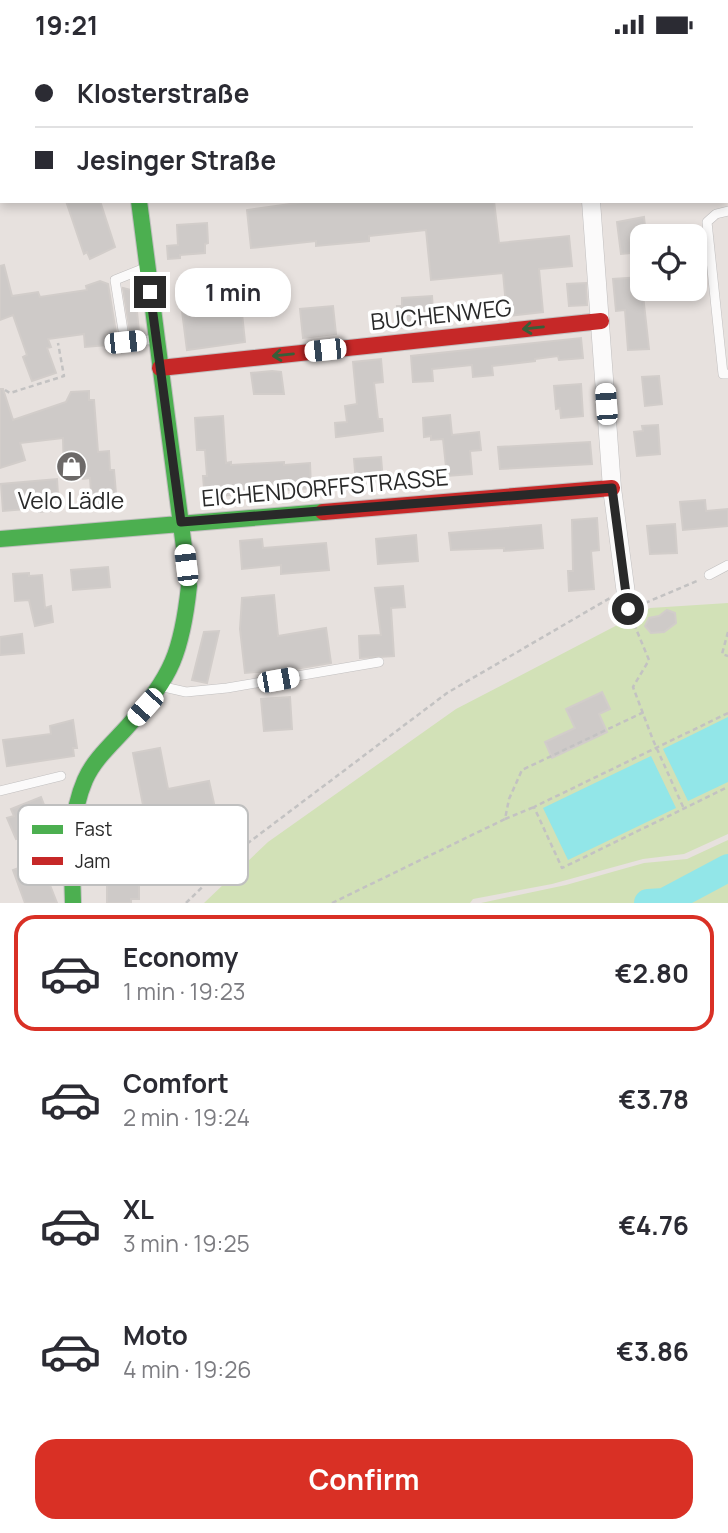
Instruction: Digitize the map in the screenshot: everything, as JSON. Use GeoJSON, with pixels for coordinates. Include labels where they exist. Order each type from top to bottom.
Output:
{"type":"FeatureCollection","features":[{"type":"Feature","properties":{"kind":"street"},"geometry":{"type":"LineString","coordinates":[[79,805],[82,785],[92,765],[163,687],[175,662],[185,628],[189,586],[139,203]]}},
{"type":"Feature","properties":{"kind":"street"},"geometry":{"type":"LineString","coordinates":[[592,203],[612,488],[630,614]]}},
{"type":"Feature","properties":{"kind":"street","name":"BUCHENWEG"},"geometry":{"type":"LineString","coordinates":[[160,368],[601,321]]}},
{"type":"Feature","properties":{"kind":"street","name":"EICHENDORFFSTRASSE"},"geometry":{"type":"LineString","coordinates":[[0,539],[612,488]]}},
{"type":"Feature","properties":{"kind":"street"},"geometry":{"type":"LineString","coordinates":[[73,885],[73,903]]}},
{"type":"Feature","properties":{"kind":"lane"},"geometry":{"type":"LineString","coordinates":[[728,211],[716,214],[707,222],[723,374],[728,374]]}},
{"type":"Feature","properties":{"kind":"lane"},"geometry":{"type":"LineString","coordinates":[[147,268],[115,280],[125,342],[156,339]]}},
{"type":"Feature","properties":{"kind":"lane"},"geometry":{"type":"LineString","coordinates":[[709,575],[728,565]]}},
{"type":"Feature","properties":{"kind":"lane"},"geometry":{"type":"LineString","coordinates":[[163,687],[186,692],[227,688],[379,662]]}},
{"type":"Feature","properties":{"kind":"lane"},"geometry":{"type":"LineString","coordinates":[[0,791],[61,776]]}},
{"type":"Feature","properties":{"kind":"path"},"geometry":{"type":"LineString","coordinates":[[5,390],[10,393],[64,376],[58,343]]}},
{"type":"Feature","properties":{"kind":"path"},"geometry":{"type":"LineString","coordinates":[[684,809],[633,687],[649,660],[630,614],[709,575]]}},
{"type":"Feature","properties":{"kind":"path"},"geometry":{"type":"LineString","coordinates":[[248,843],[447,693],[625,589]]}},
{"type":"Feature","properties":{"kind":"path"},"geometry":{"type":"LineString","coordinates":[[728,632],[722,654],[728,656]]}},
{"type":"Feature","properties":{"kind":"path"},"geometry":{"type":"LineString","coordinates":[[505,819],[509,799],[522,770],[644,712]]}},
{"type":"Feature","properties":{"kind":"path"},"geometry":{"type":"LineString","coordinates":[[332,903],[728,713]]}},
{"type":"Feature","properties":{"kind":"path"},"geometry":{"type":"LineString","coordinates":[[534,807],[562,868],[728,787]]}},
{"type":"Feature","properties":{"kind":"path"},"geometry":{"type":"LineString","coordinates":[[186,903],[204,885]]}},
{"type":"Feature","properties":{"kind":"path"},"geometry":{"type":"LineString","coordinates":[[194,903],[195,894]]}},
{"type":"Feature","properties":{"kind":"green space"},"geometry":{"type":"Polygon","coordinates":[[[728,603],[728,834],[684,854],[643,859],[552,884],[473,899],[470,903],[204,903],[223,885],[248,885],[248,861],[268,842],[456,709],[650,608],[728,603]]]}},
{"type":"Feature","properties":{"kind":"green space"},"geometry":{"type":"Polygon","coordinates":[[[728,840],[728,903],[481,903],[566,885],[644,863],[687,859],[728,840]]]}},
{"type":"Feature","properties":{"kind":"water"},"geometry":{"type":"Polygon","coordinates":[[[728,717],[728,782],[688,801],[663,749],[728,717]]]}},
{"type":"Feature","properties":{"kind":"water"},"geometry":{"type":"Polygon","coordinates":[[[651,756],[676,808],[568,860],[543,808],[651,756]]]}},
{"type":"Feature","properties":{"kind":"building"},"geometry":{"type":"Polygon","coordinates":[[[67,203],[101,203],[115,247],[90,259],[87,252],[84,254],[67,203]]]}},
{"type":"Feature","properties":{"kind":"building"},"geometry":{"type":"Polygon","coordinates":[[[298,203],[494,203],[499,243],[569,236],[572,266],[539,269],[543,312],[507,316],[503,273],[431,280],[426,230],[369,236],[369,241],[316,246],[316,241],[251,248],[247,210],[298,203]]]}},
{"type":"Feature","properties":{"kind":"building"},"geometry":{"type":"Polygon","coordinates":[[[644,217],[645,224],[630,224],[630,253],[621,254],[617,222],[644,217]]]}},
{"type":"Feature","properties":{"kind":"building"},"geometry":{"type":"Polygon","coordinates":[[[207,223],[208,243],[205,244],[205,253],[168,259],[167,246],[178,245],[177,225],[207,223]]]}},
{"type":"Feature","properties":{"kind":"building"},"geometry":{"type":"Polygon","coordinates":[[[4,265],[12,296],[38,292],[40,297],[87,290],[86,286],[100,281],[108,284],[116,333],[106,334],[107,345],[85,347],[84,334],[48,339],[51,347],[47,348],[56,373],[32,381],[23,357],[27,355],[13,315],[0,320],[0,266],[4,265]]]}},
{"type":"Feature","properties":{"kind":"building"},"geometry":{"type":"Polygon","coordinates":[[[264,273],[268,310],[242,313],[245,342],[187,350],[178,280],[207,277],[207,284],[247,279],[247,275],[264,273]]]}},
{"type":"Feature","properties":{"kind":"building"},"geometry":{"type":"Polygon","coordinates":[[[630,278],[630,301],[644,301],[649,349],[628,350],[625,310],[616,311],[613,279],[630,278]]]}},
{"type":"Feature","properties":{"kind":"building"},"geometry":{"type":"Polygon","coordinates":[[[586,283],[587,305],[569,306],[567,284],[586,283]]]}},
{"type":"Feature","properties":{"kind":"building"},"geometry":{"type":"Polygon","coordinates":[[[123,288],[135,291],[139,332],[130,332],[123,288]]]}},
{"type":"Feature","properties":{"kind":"building"},"geometry":{"type":"Polygon","coordinates":[[[432,296],[434,324],[399,328],[397,306],[402,306],[402,298],[432,296]]]}},
{"type":"Feature","properties":{"kind":"building"},"geometry":{"type":"Polygon","coordinates":[[[333,306],[336,334],[303,338],[300,309],[333,306]]]}},
{"type":"Feature","properties":{"kind":"building"},"geometry":{"type":"Polygon","coordinates":[[[581,338],[583,358],[559,360],[558,356],[492,366],[493,375],[473,377],[472,365],[432,369],[433,381],[413,382],[411,356],[581,338]]]}},
{"type":"Feature","properties":{"kind":"building"},"geometry":{"type":"Polygon","coordinates":[[[381,359],[383,382],[374,383],[378,419],[382,419],[383,431],[336,437],[335,423],[347,422],[345,406],[357,404],[353,362],[381,359]]]}},
{"type":"Feature","properties":{"kind":"building"},"geometry":{"type":"Polygon","coordinates":[[[281,372],[284,394],[254,394],[251,373],[281,372]]]}},
{"type":"Feature","properties":{"kind":"building"},"geometry":{"type":"Polygon","coordinates":[[[659,376],[662,404],[645,406],[642,377],[659,376]]]}},
{"type":"Feature","properties":{"kind":"building"},"geometry":{"type":"Polygon","coordinates":[[[581,384],[583,416],[561,418],[560,408],[556,409],[554,386],[581,384]]]}},
{"type":"Feature","properties":{"kind":"building"},"geometry":{"type":"Polygon","coordinates":[[[0,389],[3,389],[13,420],[66,402],[71,392],[89,391],[89,400],[94,400],[98,452],[109,451],[110,470],[114,470],[117,505],[92,507],[90,478],[64,475],[63,438],[20,443],[25,460],[0,468],[0,389]]]}},
{"type":"Feature","properties":{"kind":"building"},"geometry":{"type":"Polygon","coordinates":[[[450,415],[452,435],[479,432],[481,450],[470,451],[472,474],[447,476],[443,439],[431,440],[431,436],[424,437],[423,418],[450,415]]]}},
{"type":"Feature","properties":{"kind":"building"},"geometry":{"type":"Polygon","coordinates":[[[223,416],[226,463],[310,463],[311,488],[209,497],[208,488],[204,488],[203,476],[207,476],[205,450],[197,450],[195,418],[223,416]]]}},
{"type":"Feature","properties":{"kind":"building"},"geometry":{"type":"Polygon","coordinates":[[[658,425],[660,454],[637,456],[634,432],[643,431],[642,426],[658,425]]]}},
{"type":"Feature","properties":{"kind":"building"},"geometry":{"type":"Polygon","coordinates":[[[590,442],[592,464],[500,469],[498,447],[590,442]]]}},
{"type":"Feature","properties":{"kind":"building"},"geometry":{"type":"Polygon","coordinates":[[[381,457],[383,481],[356,483],[354,459],[381,457]]]}},
{"type":"Feature","properties":{"kind":"building"},"geometry":{"type":"Polygon","coordinates":[[[57,479],[59,510],[39,512],[39,508],[3,511],[1,484],[57,479]]]}},
{"type":"Feature","properties":{"kind":"building"},"geometry":{"type":"Polygon","coordinates":[[[705,500],[706,511],[728,509],[728,526],[683,530],[680,502],[705,500]]]}},
{"type":"Feature","properties":{"kind":"building"},"geometry":{"type":"Polygon","coordinates":[[[597,518],[599,550],[591,551],[594,589],[569,591],[568,571],[573,571],[572,520],[597,518]]]}},
{"type":"Feature","properties":{"kind":"building"},"geometry":{"type":"Polygon","coordinates":[[[675,524],[677,553],[650,554],[647,526],[675,524]]]}},
{"type":"Feature","properties":{"kind":"building"},"geometry":{"type":"Polygon","coordinates":[[[541,525],[543,548],[504,551],[504,548],[451,550],[449,533],[541,525]]]}},
{"type":"Feature","properties":{"kind":"building"},"geometry":{"type":"Polygon","coordinates":[[[416,535],[418,561],[378,564],[376,539],[416,535]]]}},
{"type":"Feature","properties":{"kind":"building"},"geometry":{"type":"Polygon","coordinates":[[[262,539],[263,548],[326,543],[329,570],[281,574],[281,565],[242,569],[240,541],[262,539]]]}},
{"type":"Feature","properties":{"kind":"building"},"geometry":{"type":"Polygon","coordinates":[[[108,567],[110,587],[73,590],[71,570],[108,567]]]}},
{"type":"Feature","properties":{"kind":"building"},"geometry":{"type":"Polygon","coordinates":[[[29,573],[29,576],[42,575],[45,608],[51,606],[53,622],[35,626],[29,600],[15,601],[13,574],[29,573]]]}},
{"type":"Feature","properties":{"kind":"building"},"geometry":{"type":"Polygon","coordinates":[[[403,586],[405,607],[391,608],[394,656],[360,658],[359,636],[381,635],[375,588],[403,586]]]}},
{"type":"Feature","properties":{"kind":"building"},"geometry":{"type":"Polygon","coordinates":[[[274,595],[278,636],[326,628],[331,663],[245,673],[240,629],[242,598],[274,595]]]}},
{"type":"Feature","properties":{"kind":"building"},"geometry":{"type":"Polygon","coordinates":[[[667,610],[675,613],[676,623],[664,632],[651,633],[645,626],[649,618],[659,616],[667,610]]]}},
{"type":"Feature","properties":{"kind":"building"},"geometry":{"type":"Polygon","coordinates":[[[219,631],[207,683],[192,680],[204,632],[219,631]]]}},
{"type":"Feature","properties":{"kind":"building"},"geometry":{"type":"Polygon","coordinates":[[[22,634],[24,653],[0,655],[0,637],[22,634]]]}},
{"type":"Feature","properties":{"kind":"building"},"geometry":{"type":"Polygon","coordinates":[[[602,692],[610,709],[599,714],[607,732],[552,758],[545,742],[575,728],[566,709],[602,692]]]}},
{"type":"Feature","properties":{"kind":"building"},"geometry":{"type":"Polygon","coordinates":[[[290,697],[292,729],[264,731],[261,699],[290,697]]]}},
{"type":"Feature","properties":{"kind":"building"},"geometry":{"type":"Polygon","coordinates":[[[73,720],[77,748],[73,748],[74,756],[7,766],[3,740],[51,734],[50,726],[73,720]]]}},
{"type":"Feature","properties":{"kind":"building"},"geometry":{"type":"Polygon","coordinates":[[[160,748],[168,789],[209,781],[214,805],[143,805],[133,753],[160,748]]]}},
{"type":"Feature","properties":{"kind":"building"},"geometry":{"type":"Polygon","coordinates":[[[41,797],[44,805],[21,805],[41,797]]]}},
{"type":"Feature","properties":{"kind":"building"},"geometry":{"type":"Polygon","coordinates":[[[18,806],[16,839],[7,818],[14,816],[11,809],[18,806]]]}},
{"type":"Feature","properties":{"kind":"building"},"geometry":{"type":"Polygon","coordinates":[[[18,868],[18,884],[13,870],[18,868]]]}},
{"type":"Feature","properties":{"kind":"building"},"geometry":{"type":"Polygon","coordinates":[[[18,885],[50,885],[57,903],[25,903],[18,885]]]}},
{"type":"Feature","properties":{"kind":"building"},"geometry":{"type":"Polygon","coordinates":[[[107,885],[139,885],[139,899],[131,899],[131,903],[107,903],[107,885]]]}},
{"type":"Feature","properties":{"kind":"waterway"},"geometry":{"type":"LineString","coordinates":[[648,903],[664,902],[728,868]]}},
{"type":"Feature","properties":{"kind":"traffic: fast"},"geometry":{"type":"LineString","coordinates":[[77,805],[93,765],[143,709],[165,677],[183,628],[189,586],[139,203]]}},
{"type":"Feature","properties":{"kind":"traffic: fast"},"geometry":{"type":"LineString","coordinates":[[0,539],[323,512]]}},
{"type":"Feature","properties":{"kind":"traffic: fast"},"geometry":{"type":"LineString","coordinates":[[72,885],[73,903]]}},
{"type":"Feature","properties":{"kind":"traffic: jam"},"geometry":{"type":"LineString","coordinates":[[160,368],[601,321]]}},
{"type":"Feature","properties":{"kind":"traffic: jam"},"geometry":{"type":"LineString","coordinates":[[323,512],[612,488]]}},
{"type":"Feature","properties":{"kind":"place","name":"Velo Lädle"},"geometry":{"type":"Point","coordinates":[71,467]}},
{"type":"Feature","properties":{"kind":"route"},"geometry":{"type":"LineString","coordinates":[[150,292],[181,522],[612,488],[628,609]]}}]}
